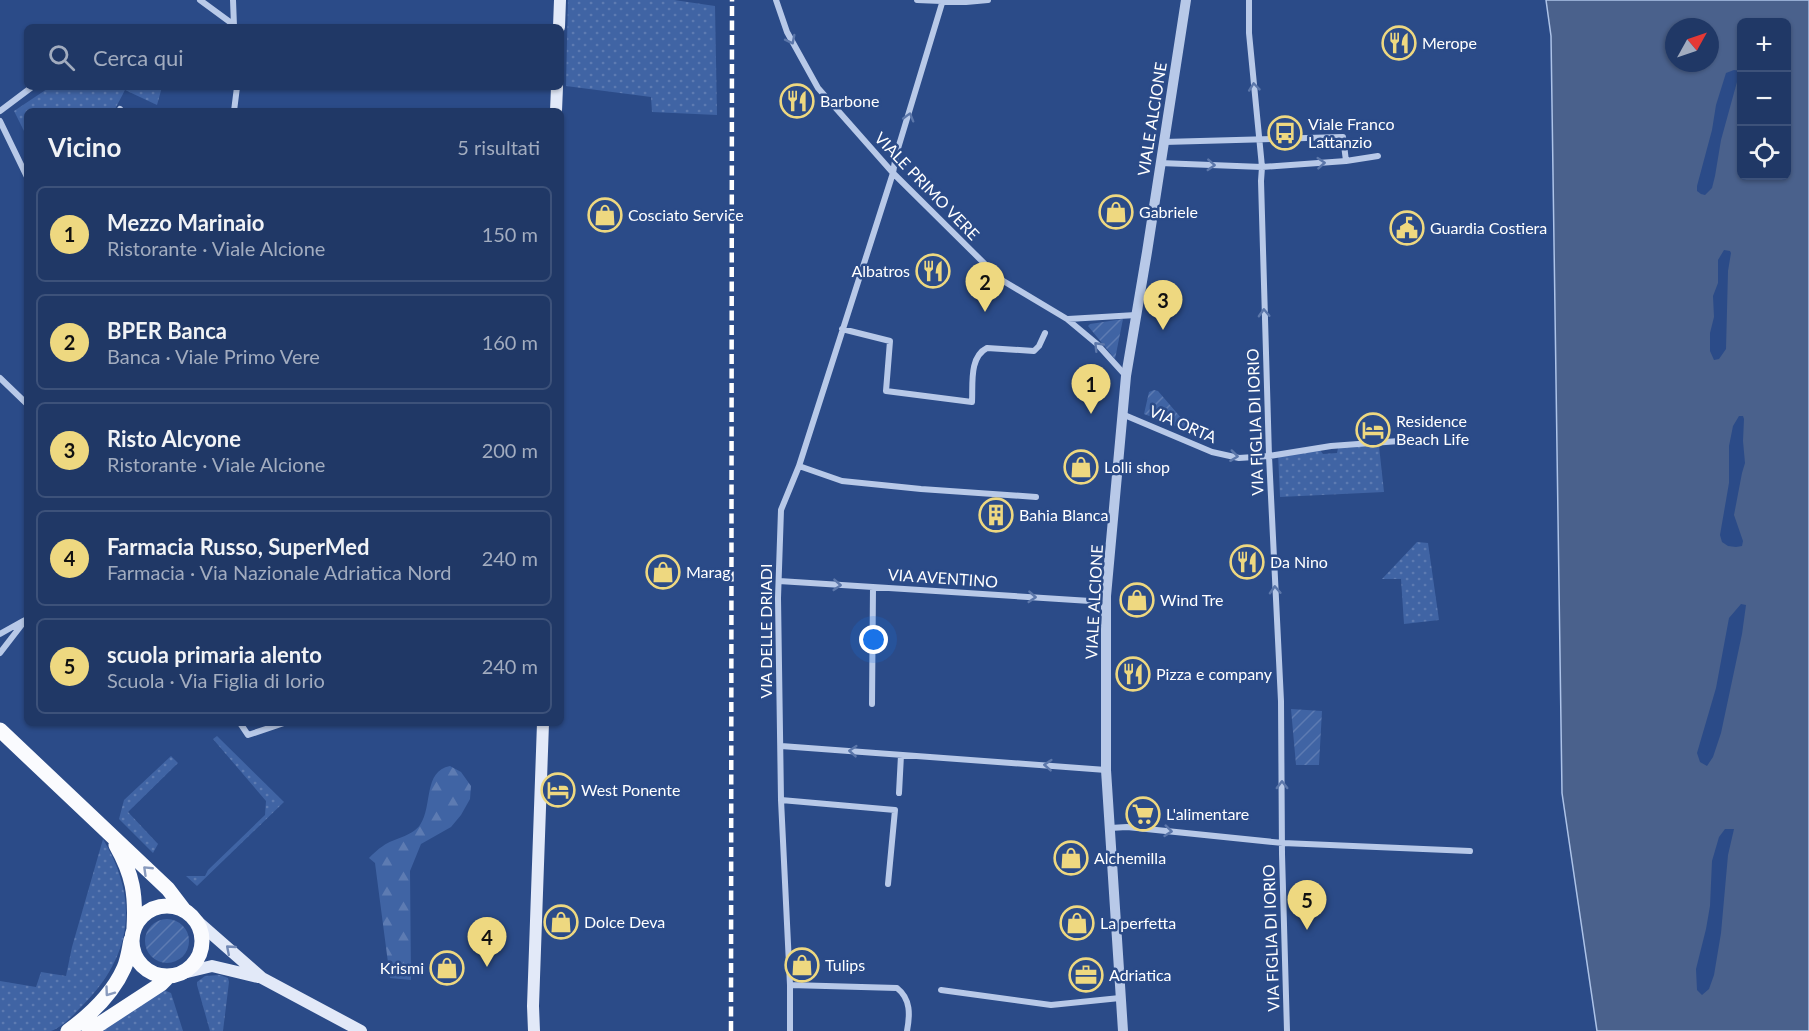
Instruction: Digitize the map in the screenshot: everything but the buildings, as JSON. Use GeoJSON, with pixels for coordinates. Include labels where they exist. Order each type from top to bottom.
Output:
{"type":"FeatureCollection","features":[{"type":"Feature","properties":{"kind":"main road"},"geometry":{"type":"LineString","coordinates":[[560,0],[560,24]]}},
{"type":"Feature","properties":{"kind":"main road"},"geometry":{"type":"LineString","coordinates":[[556,108],[557,90]]}},
{"type":"Feature","properties":{"kind":"main road"},"geometry":{"type":"LineString","coordinates":[[0,718],[14,744]]}},
{"type":"Feature","properties":{"kind":"main road"},"geometry":{"type":"LineString","coordinates":[[534,1031],[543,726]]}},
{"type":"Feature","properties":{"kind":"main road"},"geometry":{"type":"LineString","coordinates":[[0,730],[168,889],[184,910],[262,978],[361,1031]]}},
{"type":"Feature","properties":{"kind":"main road"},"geometry":{"type":"LineString","coordinates":[[108,832],[128,869],[134,886],[133,952],[147,970],[158,975],[176,975],[212,966],[262,978]]}},
{"type":"Feature","properties":{"kind":"main road"},"geometry":{"type":"LineString","coordinates":[[68,1031],[97,1006],[110,991],[124,968],[140,918],[149,910],[160,906],[173,905],[184,910]]}},
{"type":"Feature","properties":{"kind":"main road"},"geometry":{"type":"LineString","coordinates":[[89,1031],[192,966],[200,956],[203,944],[202,932],[197,921]]}},
{"type":"Feature","properties":{"kind":"main road"},"geometry":{"type":"LineString","coordinates":[[526,1031],[533,1006]]}},
{"type":"Feature","properties":{"kind":"street"},"geometry":{"type":"LineString","coordinates":[[200,0],[231,24]]}},
{"type":"Feature","properties":{"kind":"street"},"geometry":{"type":"LineString","coordinates":[[233,0],[234,24]]}},
{"type":"Feature","properties":{"kind":"street","name":"VIALE PRIMO VERE"},"geometry":{"type":"LineString","coordinates":[[776,0],[787,32],[818,88],[893,173],[1000,279],[1067,319],[1097,344],[1126,376]]}},
{"type":"Feature","properties":{"kind":"street"},"geometry":{"type":"LineString","coordinates":[[917,0],[988,0]]}},
{"type":"Feature","properties":{"kind":"street","name":"VIALE ALCIONE"},"geometry":{"type":"LineString","coordinates":[[1123,1031],[1106,770],[1106,602],[1126,376],[1186,0]]}},
{"type":"Feature","properties":{"kind":"street","name":"VIA FIGLIA DI IORIO"},"geometry":{"type":"LineString","coordinates":[[1249,0],[1249,33],[1262,167],[1269,456],[1280,690],[1287,1031]]}},
{"type":"Feature","properties":{"kind":"street","name":"VIA DELLE DRIADI"},"geometry":{"type":"LineString","coordinates":[[790,1031],[781,800],[782,746],[778,638],[781,510],[799,466],[893,173],[896,155],[942,1]]}},
{"type":"Feature","properties":{"kind":"street"},"geometry":{"type":"LineString","coordinates":[[0,111],[28,90]]}},
{"type":"Feature","properties":{"kind":"street"},"geometry":{"type":"LineString","coordinates":[[234,108],[237,90]]}},
{"type":"Feature","properties":{"kind":"street"},"geometry":{"type":"LineString","coordinates":[[0,121],[24,171]]}},
{"type":"Feature","properties":{"kind":"street"},"geometry":{"type":"LineString","coordinates":[[1164,142],[1343,137],[1346,161]]}},
{"type":"Feature","properties":{"kind":"street"},"geometry":{"type":"LineString","coordinates":[[1160,163],[1262,167],[1346,161],[1378,156]]}},
{"type":"Feature","properties":{"kind":"street"},"geometry":{"type":"LineString","coordinates":[[1067,319],[1136,315]]}},
{"type":"Feature","properties":{"kind":"street"},"geometry":{"type":"LineString","coordinates":[[842,329],[890,341],[886,391],[972,402],[977,355],[987,348],[1034,351],[1045,333]]}},
{"type":"Feature","properties":{"kind":"street"},"geometry":{"type":"LineString","coordinates":[[0,378],[24,401]]}},
{"type":"Feature","properties":{"kind":"street","name":"VIA ORTA"},"geometry":{"type":"LineString","coordinates":[[1121,414],[1212,452],[1239,458],[1269,456],[1331,446],[1413,440]]}},
{"type":"Feature","properties":{"kind":"street"},"geometry":{"type":"LineString","coordinates":[[799,466],[842,481],[921,489],[1036,496]]}},
{"type":"Feature","properties":{"kind":"street","name":"VIA AVENTINO"},"geometry":{"type":"LineString","coordinates":[[779,581],[1106,602]]}},
{"type":"Feature","properties":{"kind":"street"},"geometry":{"type":"LineString","coordinates":[[872,704],[873,587]]}},
{"type":"Feature","properties":{"kind":"street"},"geometry":{"type":"LineString","coordinates":[[0,634],[24,620]]}},
{"type":"Feature","properties":{"kind":"street"},"geometry":{"type":"LineString","coordinates":[[0,653],[24,622]]}},
{"type":"Feature","properties":{"kind":"street"},"geometry":{"type":"LineString","coordinates":[[242,726],[248,735],[275,726]]}},
{"type":"Feature","properties":{"kind":"street"},"geometry":{"type":"LineString","coordinates":[[782,746],[1106,770]]}},
{"type":"Feature","properties":{"kind":"street"},"geometry":{"type":"LineString","coordinates":[[899,793],[901,754]]}},
{"type":"Feature","properties":{"kind":"street"},"geometry":{"type":"LineString","coordinates":[[781,800],[895,810],[888,884]]}},
{"type":"Feature","properties":{"kind":"street","name":"VIA FIGLIA DI IORIO"},"geometry":{"type":"LineString","coordinates":[[1110,828],[1127,827],[1282,843],[1470,851]]}},
{"type":"Feature","properties":{"kind":"street"},"geometry":{"type":"LineString","coordinates":[[790,985],[897,988],[904,993],[910,1013],[907,1031]]}},
{"type":"Feature","properties":{"kind":"street"},"geometry":{"type":"LineString","coordinates":[[941,990],[1051,1005],[1120,998]]}},
{"type":"Feature","properties":{"kind":"green space"},"geometry":{"type":"Polygon","coordinates":[[[568,0],[674,0],[715,6],[717,115],[652,112],[651,97],[566,86],[568,0]]]}},
{"type":"Feature","properties":{"kind":"green space"},"geometry":{"type":"Polygon","coordinates":[[[46,90],[125,90],[116,108],[24,108],[24,131],[14,111],[46,90]]]}},
{"type":"Feature","properties":{"kind":"green space"},"geometry":{"type":"Polygon","coordinates":[[[125,90],[161,90],[157,105],[125,90]]]}},
{"type":"Feature","properties":{"kind":"green space"},"geometry":{"type":"Polygon","coordinates":[[[1123,319],[1115,359],[1088,326],[1123,319]]]}},
{"type":"Feature","properties":{"kind":"green space"},"geometry":{"type":"Polygon","coordinates":[[[1158,391],[1194,433],[1144,414],[1149,392],[1158,391]]]}},
{"type":"Feature","properties":{"kind":"green space"},"geometry":{"type":"Polygon","coordinates":[[[1379,446],[1384,492],[1280,497],[1278,453],[1320,450],[1323,454],[1337,453],[1338,448],[1379,446]]]}},
{"type":"Feature","properties":{"kind":"green space"},"geometry":{"type":"Polygon","coordinates":[[[1417,542],[1428,543],[1439,620],[1404,624],[1401,579],[1382,579],[1417,542]]]}},
{"type":"Feature","properties":{"kind":"green space"},"geometry":{"type":"Polygon","coordinates":[[[1291,709],[1322,711],[1319,765],[1296,765],[1291,709]]]}},
{"type":"Feature","properties":{"kind":"green space"},"geometry":{"type":"Polygon","coordinates":[[[217,736],[284,802],[197,886],[186,876],[205,876],[208,870],[265,815],[266,801],[213,739],[217,736]]]}},
{"type":"Feature","properties":{"kind":"green space"},"geometry":{"type":"Polygon","coordinates":[[[171,756],[178,763],[128,812],[158,844],[153,853],[119,819],[124,800],[171,756]]]}},
{"type":"Feature","properties":{"kind":"green space"},"geometry":{"type":"Polygon","coordinates":[[[450,766],[461,772],[471,786],[470,799],[451,827],[421,844],[410,871],[411,980],[390,978],[375,863],[369,858],[387,843],[412,832],[420,825],[432,782],[441,769],[450,766]]]}},
{"type":"Feature","properties":{"kind":"green space"},"geometry":{"type":"Polygon","coordinates":[[[103,839],[115,861],[126,905],[121,946],[112,966],[100,986],[60,1027],[51,1031],[0,1031],[0,981],[36,987],[41,972],[66,976],[103,839]]]}},
{"type":"Feature","properties":{"kind":"green space"},"geometry":{"type":"Polygon","coordinates":[[[167,919],[183,925],[189,941],[183,957],[167,963],[151,957],[145,941],[151,925],[167,919]]]}},
{"type":"Feature","properties":{"kind":"green space"},"geometry":{"type":"Polygon","coordinates":[[[220,975],[228,978],[229,982],[223,1031],[210,1031],[197,982],[205,976],[220,975]]]}},
{"type":"Feature","properties":{"kind":"green space"},"geometry":{"type":"Polygon","coordinates":[[[161,989],[171,993],[183,1031],[98,1031],[161,989]]]}},
{"type":"Feature","properties":{"kind":"shaded area"},"geometry":{"type":"Polygon","coordinates":[[[1546,0],[1809,0],[1809,1031],[1597,1031],[1562,793],[1551,36],[1546,0]]]}},
{"type":"Feature","properties":{"kind":"pier"},"geometry":{"type":"Polygon","coordinates":[[[1737,70],[1737,82],[1721,140],[1712,188],[1705,195],[1697,191],[1697,186],[1726,73],[1737,70]]]}},
{"type":"Feature","properties":{"kind":"pier"},"geometry":{"type":"Polygon","coordinates":[[[1724,250],[1731,253],[1728,271],[1726,349],[1719,359],[1714,360],[1710,351],[1710,333],[1714,317],[1713,296],[1718,283],[1718,260],[1724,250]]]}},
{"type":"Feature","properties":{"kind":"pier"},"geometry":{"type":"Polygon","coordinates":[[[1739,416],[1743,416],[1744,419],[1745,463],[1734,515],[1743,541],[1742,546],[1736,547],[1722,542],[1720,535],[1729,483],[1729,446],[1733,426],[1739,416]]]}},
{"type":"Feature","properties":{"kind":"pier"},"geometry":{"type":"Polygon","coordinates":[[[1741,604],[1746,605],[1742,634],[1721,733],[1713,757],[1707,766],[1700,762],[1697,753],[1716,688],[1729,618],[1741,604]]]}},
{"type":"Feature","properties":{"kind":"pier"},"geometry":{"type":"Polygon","coordinates":[[[1725,829],[1734,829],[1728,855],[1721,933],[1714,975],[1709,989],[1702,995],[1697,990],[1696,969],[1710,906],[1712,861],[1719,837],[1725,829]]]}},
{"type":"Feature","properties":{"kind":"railway"},"geometry":{"type":"LineString","coordinates":[[731,1031],[732,0]]}},
{"type":"Feature","properties":{"kind":"place","name":"Merope"},"geometry":{"type":"Point","coordinates":[1399,43]}},
{"type":"Feature","properties":{"kind":"place","name":"Barbone"},"geometry":{"type":"Point","coordinates":[797,101]}},
{"type":"Feature","properties":{"kind":"place","name":"Viale Franco Lattanzio"},"geometry":{"type":"Point","coordinates":[1285,133]}},
{"type":"Feature","properties":{"kind":"place","name":"Gabriele"},"geometry":{"type":"Point","coordinates":[1116,212]}},
{"type":"Feature","properties":{"kind":"place","name":"Cosciato Service"},"geometry":{"type":"Point","coordinates":[605,215]}},
{"type":"Feature","properties":{"kind":"place","name":"Guardia Costiera"},"geometry":{"type":"Point","coordinates":[1407,228]}},
{"type":"Feature","properties":{"kind":"place","name":"Albatros"},"geometry":{"type":"Point","coordinates":[933,271]}},
{"type":"Feature","properties":{"kind":"place","name":"BPER Banca"},"geometry":{"type":"Point","coordinates":[985,312]}},
{"type":"Feature","properties":{"kind":"place","name":"Risto Alcyone"},"geometry":{"type":"Point","coordinates":[1163,330]}},
{"type":"Feature","properties":{"kind":"place","name":"Mezzo Marinaio"},"geometry":{"type":"Point","coordinates":[1091,414]}},
{"type":"Feature","properties":{"kind":"place","name":"Residence Beach Life"},"geometry":{"type":"Point","coordinates":[1373,430]}},
{"type":"Feature","properties":{"kind":"place","name":"Lolli shop"},"geometry":{"type":"Point","coordinates":[1081,467]}},
{"type":"Feature","properties":{"kind":"place","name":"Bahia Blanca"},"geometry":{"type":"Point","coordinates":[996,515]}},
{"type":"Feature","properties":{"kind":"place","name":"Da Nino"},"geometry":{"type":"Point","coordinates":[1247,562]}},
{"type":"Feature","properties":{"kind":"place","name":"Marag"},"geometry":{"type":"Point","coordinates":[663,572]}},
{"type":"Feature","properties":{"kind":"place","name":"Wind Tre"},"geometry":{"type":"Point","coordinates":[1137,600]}},
{"type":"Feature","properties":{"kind":"place","name":"Pizza e company"},"geometry":{"type":"Point","coordinates":[1133,674]}},
{"type":"Feature","properties":{"kind":"place","name":"West Ponente"},"geometry":{"type":"Point","coordinates":[558,790]}},
{"type":"Feature","properties":{"kind":"place","name":"L'alimentare"},"geometry":{"type":"Point","coordinates":[1143,814]}},
{"type":"Feature","properties":{"kind":"place","name":"Alchemilla"},"geometry":{"type":"Point","coordinates":[1071,858]}},
{"type":"Feature","properties":{"kind":"place","name":"Dolce Deva"},"geometry":{"type":"Point","coordinates":[561,922]}},
{"type":"Feature","properties":{"kind":"place","name":"La perfetta"},"geometry":{"type":"Point","coordinates":[1077,923]}},
{"type":"Feature","properties":{"kind":"place","name":"scuola primaria alento"},"geometry":{"type":"Point","coordinates":[1307,930]}},
{"type":"Feature","properties":{"kind":"place","name":"Tulips"},"geometry":{"type":"Point","coordinates":[802,965]}},
{"type":"Feature","properties":{"kind":"place","name":"Farmacia Russo, SuperMed"},"geometry":{"type":"Point","coordinates":[487,967]}},
{"type":"Feature","properties":{"kind":"place","name":"Krismi"},"geometry":{"type":"Point","coordinates":[447,968]}},
{"type":"Feature","properties":{"kind":"place","name":"Adriatica"},"geometry":{"type":"Point","coordinates":[1086,975]}}]}
